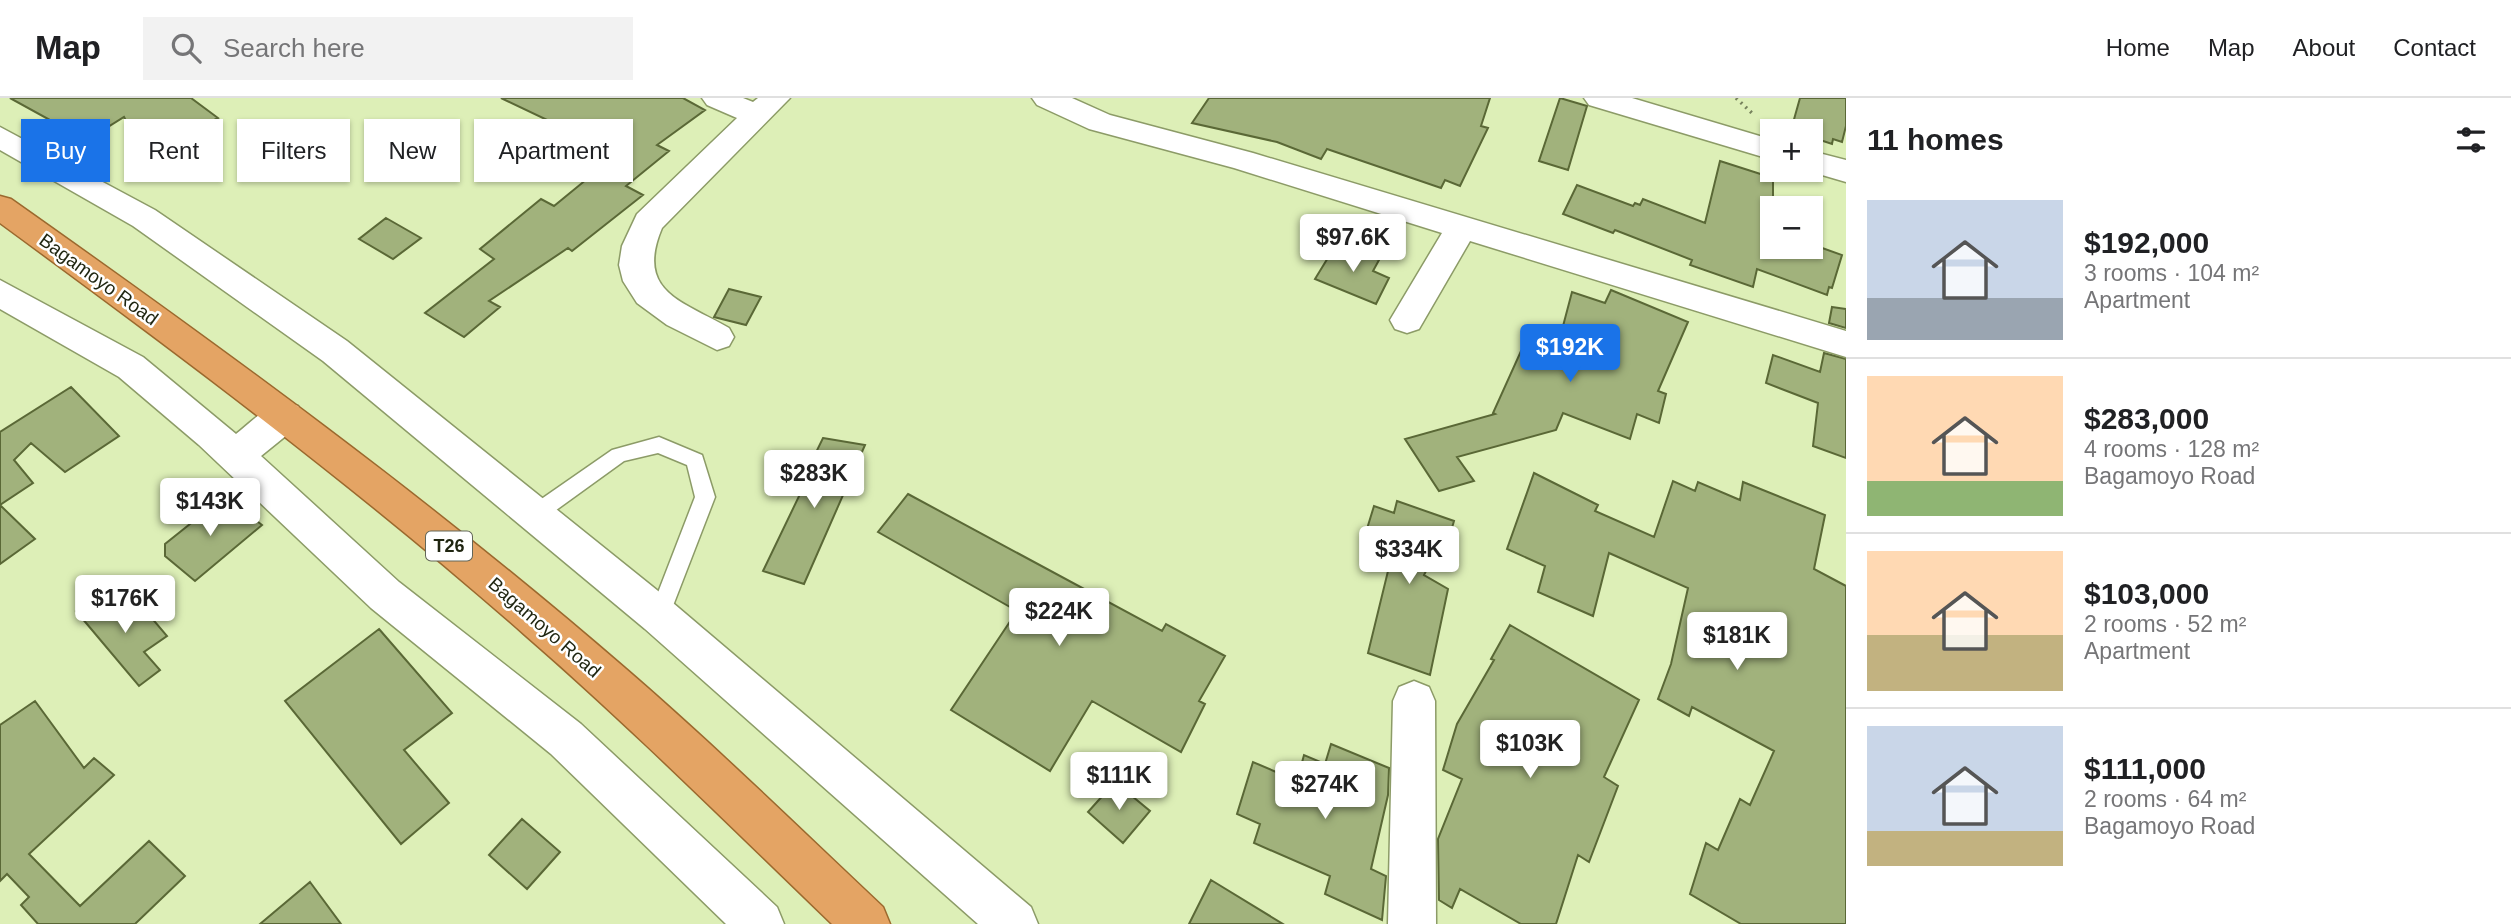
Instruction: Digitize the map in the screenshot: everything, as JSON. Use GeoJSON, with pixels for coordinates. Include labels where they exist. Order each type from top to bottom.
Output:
{"type":"FeatureCollection","features":[{"type":"Feature","properties":{"kind":"highway","name":"Bagamoyo Road"},"geometry":{"type":"LineString","coordinates":[[0,207],[285,416],[477,569],[612,685],[866,924]]}},
{"type":"Feature","properties":{"kind":"street"},"geometry":{"type":"LineString","coordinates":[[717,98],[766,107]]}},
{"type":"Feature","properties":{"kind":"street"},"geometry":{"type":"LineString","coordinates":[[1047,98],[1100,122],[1242,160],[1846,344]]}},
{"type":"Feature","properties":{"kind":"street"},"geometry":{"type":"LineString","coordinates":[[1599,98],[1760,146]]}},
{"type":"Feature","properties":{"kind":"street"},"geometry":{"type":"LineString","coordinates":[[717,337],[642,291],[634,268],[636,244],[648,222],[766,107]]}},
{"type":"Feature","properties":{"kind":"street"},"geometry":{"type":"LineString","coordinates":[[0,137],[144,218],[335,351],[659,616],[1014,924]]}},
{"type":"Feature","properties":{"kind":"street"},"geometry":{"type":"LineString","coordinates":[[1823,164],[1846,171]]}},
{"type":"Feature","properties":{"kind":"street"},"geometry":{"type":"LineString","coordinates":[[1407,320],[1462,227]]}},
{"type":"Feature","properties":{"kind":"street"},"geometry":{"type":"LineString","coordinates":[[0,293],[131,367],[235,456],[386,595],[566,739],[760,924]]}},
{"type":"Feature","properties":{"kind":"street"},"geometry":{"type":"LineString","coordinates":[[235,456],[285,416]]}},
{"type":"Feature","properties":{"kind":"street"},"geometry":{"type":"LineString","coordinates":[[1412,924],[1414,701]]}},
{"type":"Feature","properties":{"kind":"lane"},"geometry":{"type":"LineString","coordinates":[[534,515],[619,455],[659,445],[695,460],[705,497],[659,616]]}},
{"type":"Feature","properties":{"kind":"building"},"geometry":{"type":"Polygon","coordinates":[[[10,98],[191,98],[218,118],[124,117],[110,126],[110,119],[48,119],[10,98]]]}},
{"type":"Feature","properties":{"kind":"building"},"geometry":{"type":"Polygon","coordinates":[[[501,98],[683,98],[705,110],[657,145],[669,151],[633,180],[633,119],[545,119],[501,98]]]}},
{"type":"Feature","properties":{"kind":"building"},"geometry":{"type":"Polygon","coordinates":[[[1209,98],[1490,98],[1481,126],[1488,128],[1460,186],[1445,180],[1441,188],[1327,149],[1321,159],[1277,142],[1192,123],[1209,98]]]}},
{"type":"Feature","properties":{"kind":"building"},"geometry":{"type":"Polygon","coordinates":[[[1560,98],[1587,106],[1568,170],[1539,161],[1560,98]]]}},
{"type":"Feature","properties":{"kind":"building"},"geometry":{"type":"Polygon","coordinates":[[[1800,98],[1846,98],[1846,126],[1842,142],[1833,139],[1832,144],[1823,141],[1823,119],[1794,119],[1800,98]]]}},
{"type":"Feature","properties":{"kind":"building"},"geometry":{"type":"Polygon","coordinates":[[[1720,161],[1760,174],[1760,182],[1773,182],[1773,196],[1760,196],[1760,259],[1823,259],[1823,248],[1842,255],[1832,288],[1829,287],[1827,295],[1757,269],[1753,287],[1690,265],[1692,260],[1615,230],[1613,233],[1563,214],[1577,185],[1633,206],[1635,203],[1640,205],[1643,199],[1705,223],[1720,161]]]}},
{"type":"Feature","properties":{"kind":"building"},"geometry":{"type":"Polygon","coordinates":[[[583,182],[631,182],[626,186],[643,195],[572,251],[568,248],[489,301],[500,307],[464,337],[425,313],[494,259],[480,249],[541,199],[554,206],[583,182]]]}},
{"type":"Feature","properties":{"kind":"building"},"geometry":{"type":"Polygon","coordinates":[[[386,218],[421,238],[393,259],[359,239],[386,218]]]}},
{"type":"Feature","properties":{"kind":"building"},"geometry":{"type":"Polygon","coordinates":[[[1337,243],[1379,260],[1373,271],[1389,278],[1376,304],[1315,279],[1337,243]]]}},
{"type":"Feature","properties":{"kind":"building"},"geometry":{"type":"Polygon","coordinates":[[[729,289],[761,297],[746,325],[714,317],[729,289]]]}},
{"type":"Feature","properties":{"kind":"building"},"geometry":{"type":"Polygon","coordinates":[[[1611,290],[1688,322],[1658,391],[1666,394],[1659,423],[1637,414],[1630,439],[1563,413],[1556,430],[1457,457],[1474,481],[1439,491],[1405,439],[1495,414],[1493,413],[1521,351],[1553,364],[1572,292],[1605,303],[1611,290]]]}},
{"type":"Feature","properties":{"kind":"building"},"geometry":{"type":"Polygon","coordinates":[[[1832,307],[1846,309],[1846,328],[1829,323],[1832,307]]]}},
{"type":"Feature","properties":{"kind":"building"},"geometry":{"type":"Polygon","coordinates":[[[1824,353],[1846,359],[1846,458],[1813,446],[1818,403],[1766,383],[1773,355],[1820,372],[1824,353]]]}},
{"type":"Feature","properties":{"kind":"building"},"geometry":{"type":"Polygon","coordinates":[[[71,387],[119,436],[65,472],[31,443],[14,460],[33,483],[0,505],[0,432],[71,387]]]}},
{"type":"Feature","properties":{"kind":"building"},"geometry":{"type":"Polygon","coordinates":[[[823,438],[865,445],[804,584],[763,571],[802,490],[798,489],[823,438]]]}},
{"type":"Feature","properties":{"kind":"building"},"geometry":{"type":"Polygon","coordinates":[[[1534,473],[1598,505],[1595,511],[1654,537],[1673,481],[1695,491],[1698,482],[1740,500],[1743,482],[1825,515],[1814,569],[1846,586],[1846,924],[1741,924],[1690,894],[1706,843],[1718,850],[1740,799],[1750,805],[1774,751],[1692,707],[1689,716],[1658,699],[1671,664],[1688,588],[1609,553],[1593,616],[1538,592],[1545,566],[1507,549],[1534,473]]]}},
{"type":"Feature","properties":{"kind":"building"},"geometry":{"type":"Polygon","coordinates":[[[908,494],[1162,631],[1166,624],[1225,656],[1199,701],[1205,704],[1181,752],[1092,701],[1050,771],[951,710],[1017,611],[878,532],[908,494]]]}},
{"type":"Feature","properties":{"kind":"building"},"geometry":{"type":"Polygon","coordinates":[[[225,496],[262,525],[195,581],[165,556],[165,544],[225,496]]]}},
{"type":"Feature","properties":{"kind":"building"},"geometry":{"type":"Polygon","coordinates":[[[1397,501],[1454,521],[1445,552],[1437,549],[1424,575],[1448,589],[1430,675],[1368,653],[1389,567],[1383,565],[1389,540],[1366,532],[1374,506],[1394,513],[1397,501]]]}},
{"type":"Feature","properties":{"kind":"building"},"geometry":{"type":"Polygon","coordinates":[[[0,505],[35,539],[0,564],[0,505]]]}},
{"type":"Feature","properties":{"kind":"building"},"geometry":{"type":"Polygon","coordinates":[[[95,595],[111,614],[134,597],[167,636],[144,652],[160,670],[139,686],[76,611],[95,595]]]}},
{"type":"Feature","properties":{"kind":"building"},"geometry":{"type":"Polygon","coordinates":[[[1510,625],[1639,700],[1604,777],[1618,786],[1589,862],[1578,855],[1556,924],[1521,924],[1460,889],[1452,908],[1439,900],[1438,839],[1462,779],[1443,770],[1457,724],[1494,660],[1491,659],[1510,625]]]}},
{"type":"Feature","properties":{"kind":"building"},"geometry":{"type":"Polygon","coordinates":[[[379,629],[452,713],[404,750],[449,803],[401,844],[285,701],[379,629]]]}},
{"type":"Feature","properties":{"kind":"building"},"geometry":{"type":"Polygon","coordinates":[[[35,701],[84,768],[94,758],[114,775],[29,854],[80,906],[149,841],[185,876],[135,924],[38,924],[21,905],[29,897],[7,874],[0,881],[0,725],[35,701]]]}},
{"type":"Feature","properties":{"kind":"building"},"geometry":{"type":"Polygon","coordinates":[[[1331,744],[1389,768],[1388,795],[1371,869],[1386,876],[1382,920],[1325,894],[1330,876],[1254,843],[1260,824],[1237,814],[1253,762],[1297,781],[1304,755],[1325,764],[1331,744]]]}},
{"type":"Feature","properties":{"kind":"building"},"geometry":{"type":"Polygon","coordinates":[[[1115,782],[1150,811],[1123,843],[1088,812],[1115,782]]]}},
{"type":"Feature","properties":{"kind":"building"},"geometry":{"type":"Polygon","coordinates":[[[522,819],[560,852],[527,889],[489,855],[522,819]]]}},
{"type":"Feature","properties":{"kind":"building"},"geometry":{"type":"Polygon","coordinates":[[[1211,880],[1283,924],[1189,924],[1211,880]]]}},
{"type":"Feature","properties":{"kind":"building"},"geometry":{"type":"Polygon","coordinates":[[[310,882],[341,924],[260,924],[310,882]]]}}]}
